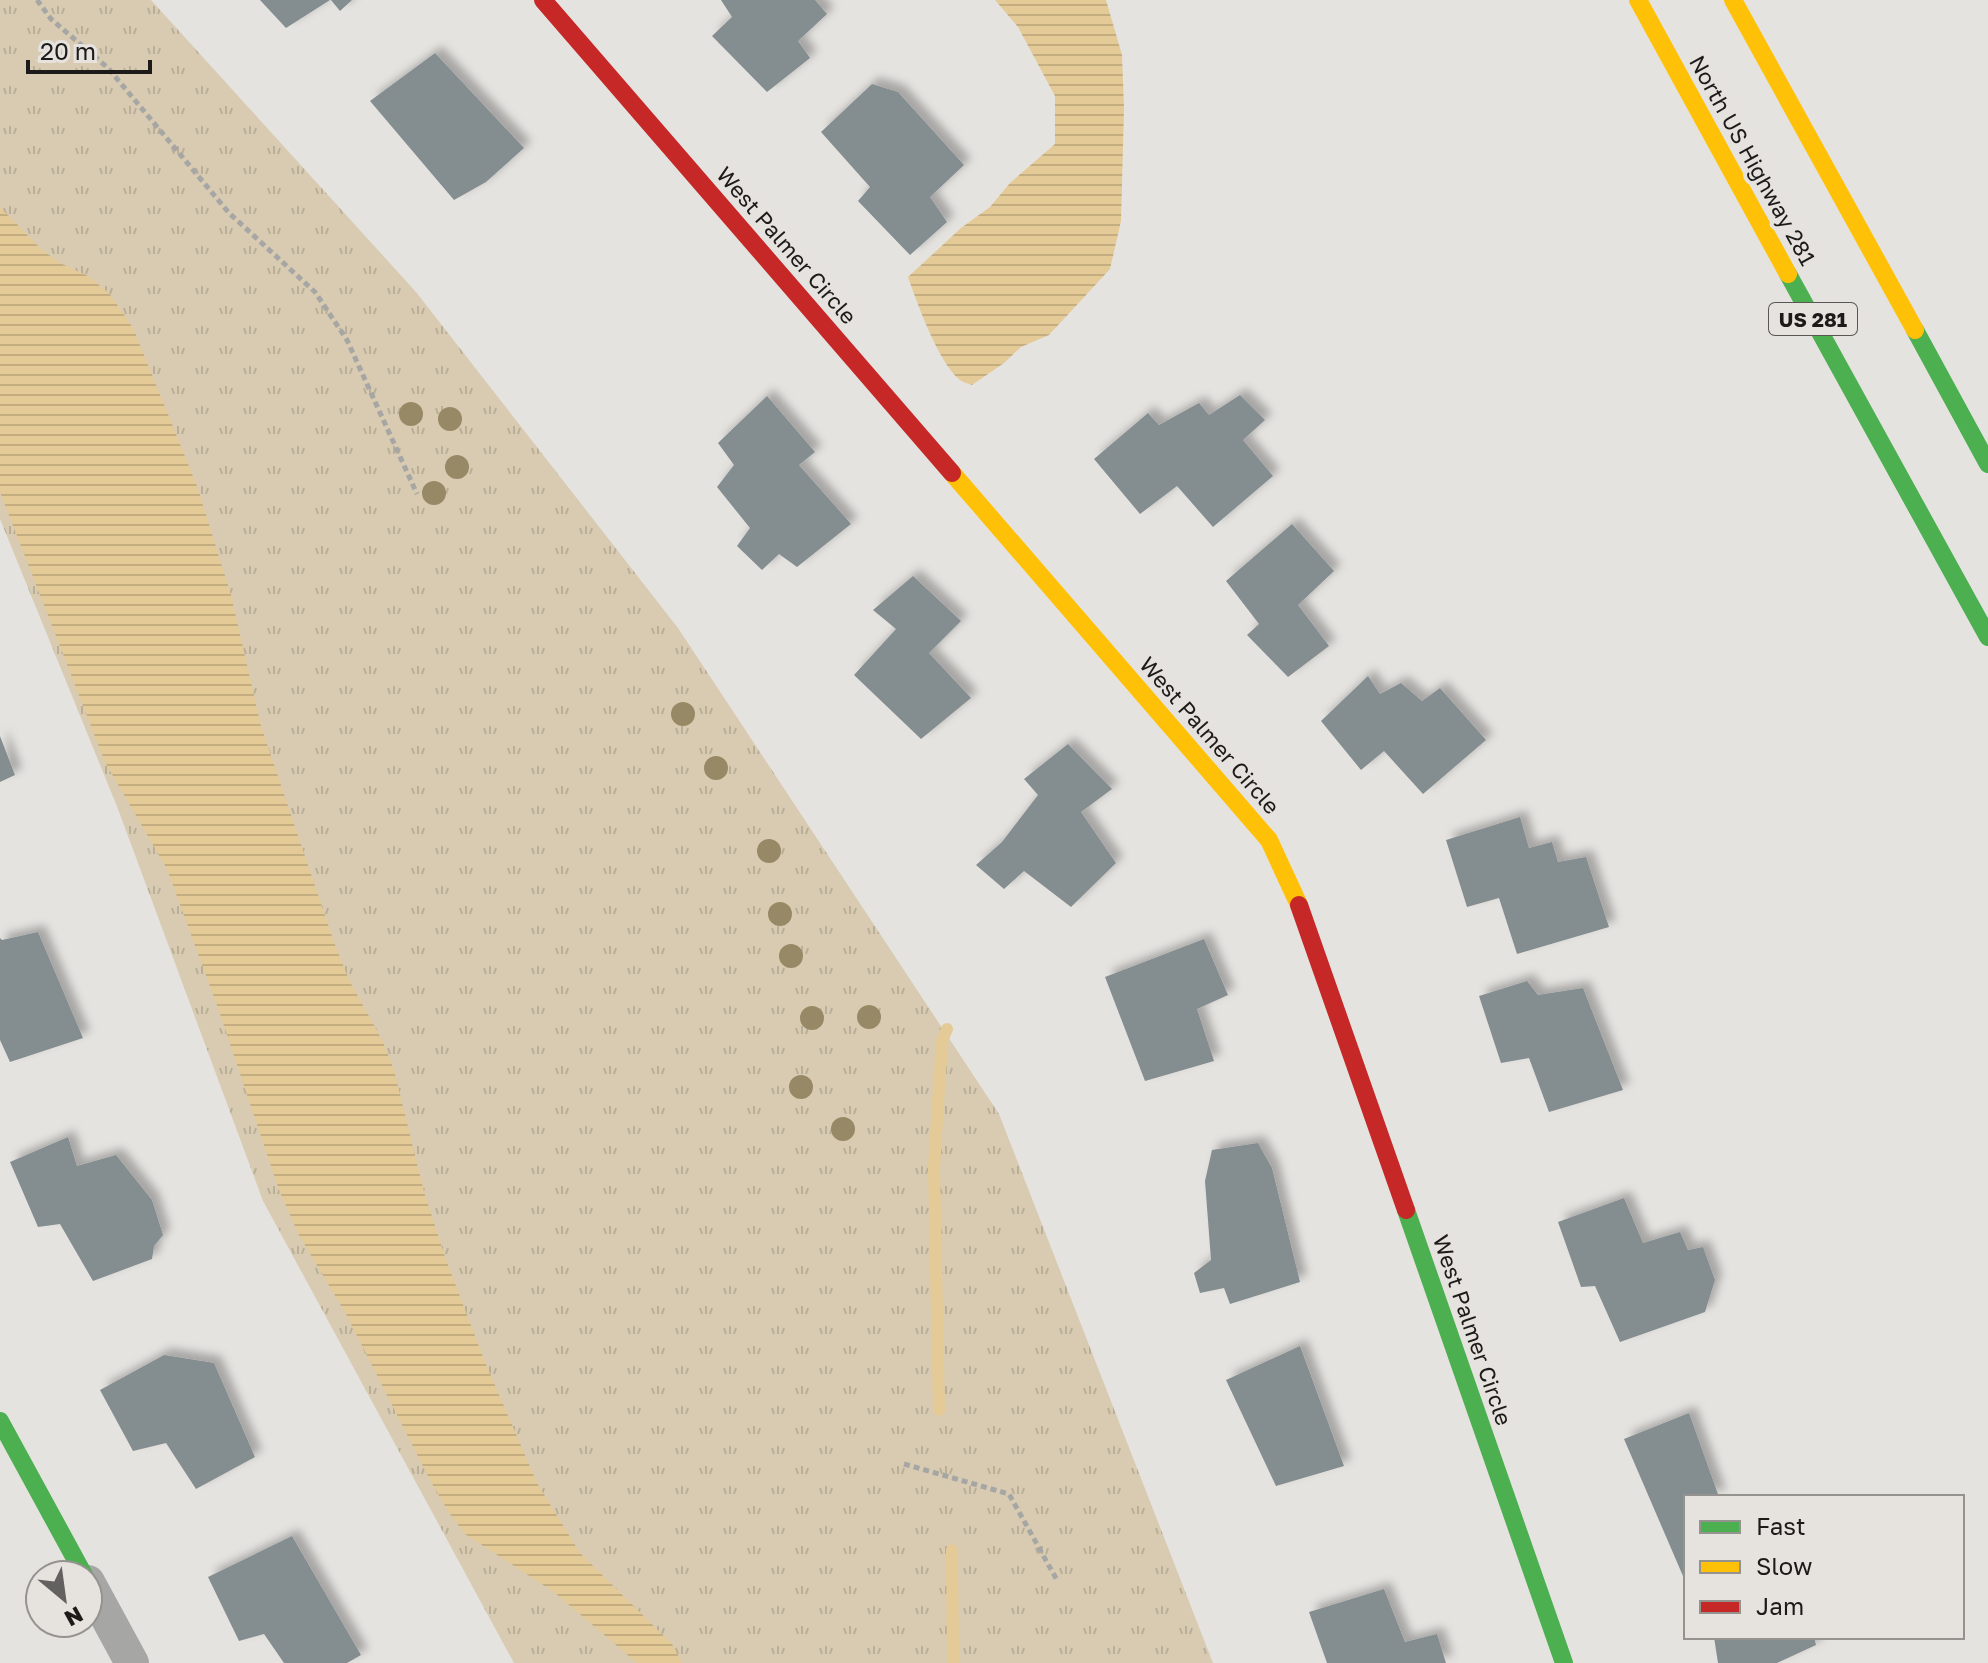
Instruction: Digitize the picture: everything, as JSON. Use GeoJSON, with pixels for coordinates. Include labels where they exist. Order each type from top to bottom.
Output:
{"type":"FeatureCollection","features":[{"type":"Feature","properties":{"kind":"main road","name":"West Palmer Circle"},"geometry":{"type":"LineString","coordinates":[[543,0],[1269,840],[1300,906],[1564,1663]]}},
{"type":"Feature","properties":{"kind":"main road","name":"North US Highway 281"},"geometry":{"type":"LineString","coordinates":[[1638,0],[1988,637]]}},
{"type":"Feature","properties":{"kind":"main road"},"geometry":{"type":"LineString","coordinates":[[1733,0],[1988,464]]}},
{"type":"Feature","properties":{"kind":"main road"},"geometry":{"type":"LineString","coordinates":[[0,1421],[75,1559]]}},
{"type":"Feature","properties":{"kind":"street"},"geometry":{"type":"LineString","coordinates":[[104,1611],[132,1663]]}},
{"type":"Feature","properties":{"kind":"path"},"geometry":{"type":"LineString","coordinates":[[37,0],[51,19],[108,68],[229,213],[315,292],[347,340],[417,494]]}},
{"type":"Feature","properties":{"kind":"path"},"geometry":{"type":"LineString","coordinates":[[904,1464],[1009,1494],[1058,1582]]}},
{"type":"Feature","properties":{"kind":"green space"},"geometry":{"type":"Polygon","coordinates":[[[0,0],[151,0],[416,292],[678,628],[999,1114],[1213,1663],[514,1663],[263,1201],[118,809],[0,519],[0,0]]]}},
{"type":"Feature","properties":{"kind":"shaded area"},"geometry":{"type":"Polygon","coordinates":[[[995,0],[1106,0],[1122,55],[1121,221],[1110,269],[1049,335],[1021,347],[972,385],[960,380],[944,361],[908,277],[961,228],[990,207],[1010,183],[1055,144],[1055,96],[1018,27],[995,0]]]}},
{"type":"Feature","properties":{"kind":"shaded area"},"geometry":{"type":"Polygon","coordinates":[[[0,207],[41,249],[60,263],[88,276],[109,293],[133,328],[197,486],[231,595],[261,726],[334,942],[349,980],[382,1040],[394,1070],[424,1192],[485,1362],[537,1483],[580,1553],[672,1644],[682,1663],[637,1663],[554,1592],[465,1534],[431,1482],[346,1314],[299,1235],[279,1190],[167,869],[105,762],[0,492],[0,207]]]}},
{"type":"Feature","properties":{"kind":"building"},"geometry":{"type":"Polygon","coordinates":[[[260,0],[330,0],[286,28],[260,0]]]}},
{"type":"Feature","properties":{"kind":"building"},"geometry":{"type":"Polygon","coordinates":[[[331,0],[352,0],[340,11],[331,0]]]}},
{"type":"Feature","properties":{"kind":"building"},"geometry":{"type":"Polygon","coordinates":[[[721,0],[815,0],[827,14],[798,41],[810,58],[767,92],[712,36],[732,17],[721,0]]]}},
{"type":"Feature","properties":{"kind":"building"},"geometry":{"type":"Polygon","coordinates":[[[435,53],[524,148],[486,182],[454,200],[370,101],[435,53]]]}},
{"type":"Feature","properties":{"kind":"building"},"geometry":{"type":"Polygon","coordinates":[[[872,84],[898,92],[964,165],[930,197],[947,222],[910,255],[858,201],[870,187],[821,132],[872,84]]]}},
{"type":"Feature","properties":{"kind":"building"},"geometry":{"type":"Polygon","coordinates":[[[1240,395],[1265,420],[1243,440],[1273,476],[1213,527],[1177,486],[1140,514],[1094,459],[1148,413],[1159,425],[1199,403],[1209,415],[1240,395]]]}},
{"type":"Feature","properties":{"kind":"building"},"geometry":{"type":"Polygon","coordinates":[[[767,396],[815,452],[799,465],[851,524],[797,567],[779,554],[762,570],[737,546],[750,528],[717,487],[734,465],[718,443],[767,396]]]}},
{"type":"Feature","properties":{"kind":"building"},"geometry":{"type":"Polygon","coordinates":[[[1292,524],[1334,571],[1298,605],[1329,646],[1288,677],[1247,635],[1259,624],[1226,581],[1292,524]]]}},
{"type":"Feature","properties":{"kind":"building"},"geometry":{"type":"Polygon","coordinates":[[[913,576],[961,621],[929,653],[971,698],[921,739],[854,675],[896,629],[873,610],[913,576]]]}},
{"type":"Feature","properties":{"kind":"building"},"geometry":{"type":"Polygon","coordinates":[[[1368,676],[1380,694],[1401,683],[1422,701],[1440,688],[1486,740],[1423,794],[1384,751],[1361,770],[1321,721],[1368,676]]]}},
{"type":"Feature","properties":{"kind":"building"},"geometry":{"type":"Polygon","coordinates":[[[0,736],[15,775],[0,782],[0,736]]]}},
{"type":"Feature","properties":{"kind":"building"},"geometry":{"type":"Polygon","coordinates":[[[1068,744],[1112,789],[1081,812],[1116,863],[1071,907],[1024,871],[1004,889],[976,865],[1002,842],[1038,795],[1024,779],[1068,744]]]}},
{"type":"Feature","properties":{"kind":"building"},"geometry":{"type":"Polygon","coordinates":[[[1520,817],[1529,848],[1552,842],[1558,862],[1586,857],[1609,927],[1517,954],[1499,898],[1467,907],[1446,840],[1520,817]]]}},
{"type":"Feature","properties":{"kind":"building"},"geometry":{"type":"Polygon","coordinates":[[[38,932],[83,1038],[10,1062],[0,1040],[0,938],[38,932]]]}},
{"type":"Feature","properties":{"kind":"building"},"geometry":{"type":"Polygon","coordinates":[[[1204,939],[1228,995],[1197,1009],[1214,1061],[1145,1081],[1105,977],[1204,939]]]}},
{"type":"Feature","properties":{"kind":"building"},"geometry":{"type":"Polygon","coordinates":[[[1527,981],[1538,995],[1583,988],[1623,1090],[1549,1112],[1529,1058],[1501,1063],[1479,996],[1527,981]]]}},
{"type":"Feature","properties":{"kind":"building"},"geometry":{"type":"Polygon","coordinates":[[[68,1137],[77,1166],[116,1155],[152,1200],[163,1235],[154,1246],[152,1259],[93,1281],[60,1224],[38,1227],[10,1162],[68,1137]]]}},
{"type":"Feature","properties":{"kind":"building"},"geometry":{"type":"Polygon","coordinates":[[[1258,1143],[1272,1168],[1300,1282],[1230,1304],[1224,1288],[1200,1293],[1194,1273],[1211,1260],[1205,1181],[1212,1150],[1258,1143]]]}},
{"type":"Feature","properties":{"kind":"building"},"geometry":{"type":"Polygon","coordinates":[[[1624,1198],[1643,1243],[1680,1232],[1688,1250],[1703,1247],[1715,1280],[1705,1312],[1620,1342],[1595,1286],[1581,1287],[1558,1222],[1624,1198]]]}},
{"type":"Feature","properties":{"kind":"building"},"geometry":{"type":"Polygon","coordinates":[[[1300,1346],[1344,1466],[1276,1486],[1226,1380],[1300,1346]]]}},
{"type":"Feature","properties":{"kind":"building"},"geometry":{"type":"Polygon","coordinates":[[[164,1355],[214,1363],[255,1457],[196,1489],[166,1443],[133,1451],[100,1390],[164,1355]]]}},
{"type":"Feature","properties":{"kind":"building"},"geometry":{"type":"Polygon","coordinates":[[[1689,1413],[1718,1495],[1684,1495],[1684,1578],[1624,1439],[1689,1413]]]}},
{"type":"Feature","properties":{"kind":"building"},"geometry":{"type":"Polygon","coordinates":[[[292,1536],[361,1655],[347,1663],[284,1663],[264,1634],[239,1641],[208,1577],[292,1536]]]}},
{"type":"Feature","properties":{"kind":"building"},"geometry":{"type":"Polygon","coordinates":[[[1384,1589],[1405,1642],[1437,1634],[1446,1663],[1327,1663],[1309,1612],[1384,1589]]]}},
{"type":"Feature","properties":{"kind":"building"},"geometry":{"type":"Polygon","coordinates":[[[1714,1639],[1814,1639],[1816,1645],[1777,1663],[1718,1663],[1714,1639]]]}},
{"type":"Feature","properties":{"kind":"waterway"},"geometry":{"type":"LineString","coordinates":[[939,1410],[934,1167],[942,1041],[947,1029]]}},
{"type":"Feature","properties":{"kind":"waterway"},"geometry":{"type":"LineString","coordinates":[[952,1550],[953,1663]]}},
{"type":"Feature","properties":{"kind":"traffic: fast"},"geometry":{"type":"LineString","coordinates":[[1788,274],[1988,637]]}},
{"type":"Feature","properties":{"kind":"traffic: fast"},"geometry":{"type":"LineString","coordinates":[[1915,330],[1988,464]]}},
{"type":"Feature","properties":{"kind":"traffic: fast"},"geometry":{"type":"LineString","coordinates":[[1406,1210],[1564,1663]]}},
{"type":"Feature","properties":{"kind":"traffic: fast"},"geometry":{"type":"LineString","coordinates":[[0,1421],[75,1559]]}},
{"type":"Feature","properties":{"kind":"traffic: slow"},"geometry":{"type":"LineString","coordinates":[[1638,0],[1788,274]]}},
{"type":"Feature","properties":{"kind":"traffic: slow"},"geometry":{"type":"LineString","coordinates":[[1733,0],[1915,330]]}},
{"type":"Feature","properties":{"kind":"traffic: slow"},"geometry":{"type":"LineString","coordinates":[[952,473],[1269,840],[1299,905]]}},
{"type":"Feature","properties":{"kind":"traffic: jam"},"geometry":{"type":"LineString","coordinates":[[543,0],[952,473]]}},
{"type":"Feature","properties":{"kind":"traffic: jam"},"geometry":{"type":"LineString","coordinates":[[1299,905],[1406,1210]]}}]}
